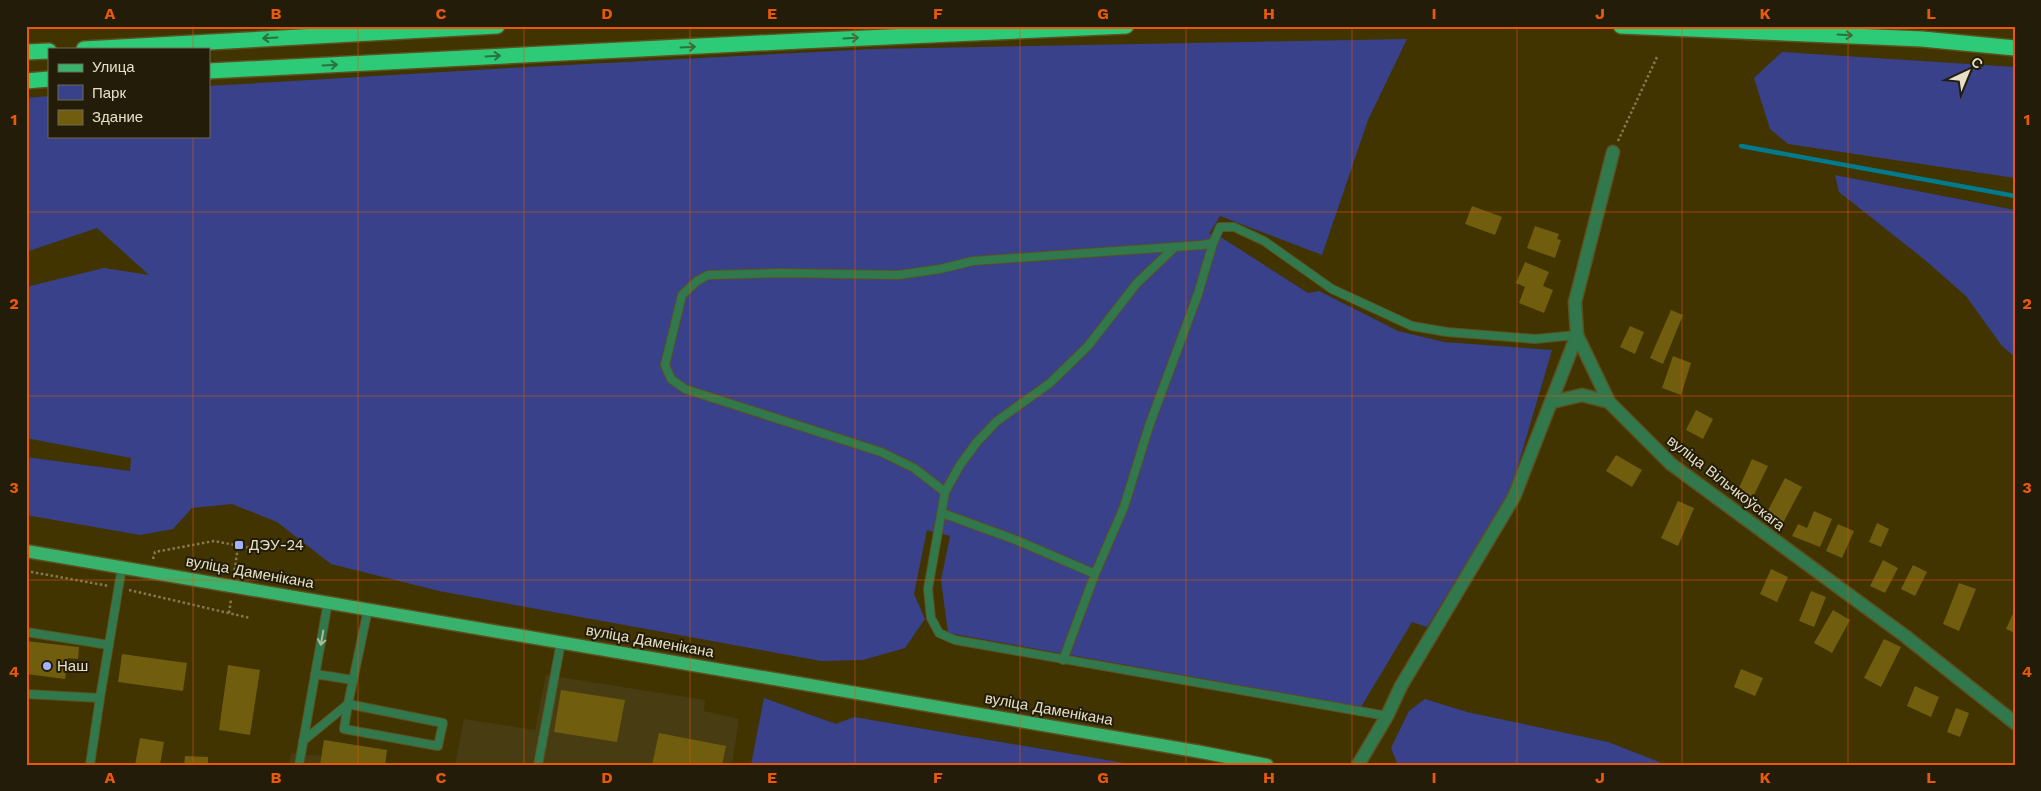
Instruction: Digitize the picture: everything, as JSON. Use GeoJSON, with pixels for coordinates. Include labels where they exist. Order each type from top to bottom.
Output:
{"type":"FeatureCollection","features":[{"type":"Feature","properties":{"kind":"highway"},"geometry":{"type":"LineString","coordinates":[[102,48],[497,26]]}},
{"type":"Feature","properties":{"kind":"highway"},"geometry":{"type":"LineString","coordinates":[[210,71],[1126,26]]}},
{"type":"Feature","properties":{"kind":"highway"},"geometry":{"type":"LineString","coordinates":[[1621,26],[1922,39],[2015,48]]}},
{"type":"Feature","properties":{"kind":"highway"},"geometry":{"type":"LineString","coordinates":[[26,52],[48,51]]}},
{"type":"Feature","properties":{"kind":"highway"},"geometry":{"type":"LineString","coordinates":[[26,81],[48,80]]}},
{"type":"Feature","properties":{"kind":"main road","name":"вуліца Даменікана"},"geometry":{"type":"LineString","coordinates":[[26,551],[1201,752],[1267,765]]}},
{"type":"Feature","properties":{"kind":"street","name":"вуліца Вільчкоўскага"},"geometry":{"type":"LineString","coordinates":[[1613,152],[1575,302],[1577,335],[1609,402],[1670,464],[1905,636],[2015,723]]}},
{"type":"Feature","properties":{"kind":"street"},"geometry":{"type":"LineString","coordinates":[[1358,765],[1387,716],[1401,686],[1514,497],[1577,335]]}},
{"type":"Feature","properties":{"kind":"street"},"geometry":{"type":"LineString","coordinates":[[1552,402],[1582,396],[1609,402]]}},
{"type":"Feature","properties":{"kind":"lane"},"geometry":{"type":"LineString","coordinates":[[1062,660],[1095,574],[1124,507],[1149,426],[1198,294],[1213,243],[1220,227],[1234,227],[1264,241],[1332,289],[1412,326],[1447,332],[1535,339],[1577,335]]}},
{"type":"Feature","properties":{"kind":"lane"},"geometry":{"type":"LineString","coordinates":[[945,492],[914,468],[881,452],[685,390],[671,379],[665,365],[682,295],[697,281],[708,275],[780,273],[898,275],[940,269],[973,261],[1213,243]]}},
{"type":"Feature","properties":{"kind":"lane"},"geometry":{"type":"LineString","coordinates":[[1175,247],[1137,283],[1088,346],[1050,383],[997,421],[977,442],[960,465],[945,492],[928,589],[931,618],[939,633],[955,640],[1387,716]]}},
{"type":"Feature","properties":{"kind":"lane"},"geometry":{"type":"LineString","coordinates":[[942,513],[1016,540],[1095,574]]}},
{"type":"Feature","properties":{"kind":"lane"},"geometry":{"type":"LineString","coordinates":[[90,765],[122,567]]}},
{"type":"Feature","properties":{"kind":"lane"},"geometry":{"type":"LineString","coordinates":[[299,765],[328,602]]}},
{"type":"Feature","properties":{"kind":"lane"},"geometry":{"type":"LineString","coordinates":[[348,704],[443,723],[438,746],[344,728],[348,704],[368,609]]}},
{"type":"Feature","properties":{"kind":"lane"},"geometry":{"type":"LineString","coordinates":[[26,632],[109,644]]}},
{"type":"Feature","properties":{"kind":"lane"},"geometry":{"type":"LineString","coordinates":[[538,765],[553,676],[561,642]]}},
{"type":"Feature","properties":{"kind":"lane"},"geometry":{"type":"LineString","coordinates":[[315,674],[353,680]]}},
{"type":"Feature","properties":{"kind":"lane"},"geometry":{"type":"LineString","coordinates":[[26,694],[100,698]]}},
{"type":"Feature","properties":{"kind":"lane"},"geometry":{"type":"LineString","coordinates":[[304,741],[348,704]]}},
{"type":"Feature","properties":{"kind":"path"},"geometry":{"type":"LineString","coordinates":[[1613,152],[1657,57]]}},
{"type":"Feature","properties":{"kind":"path"},"geometry":{"type":"LineString","coordinates":[[155,552],[214,541],[261,550]]}},
{"type":"Feature","properties":{"kind":"path"},"geometry":{"type":"LineString","coordinates":[[210,610],[250,618]]}},
{"type":"Feature","properties":{"kind":"shaded area"},"geometry":{"type":"Polygon","coordinates":[[[546,675],[705,700],[704,711],[739,719],[732,765],[455,765],[464,719],[535,730],[546,675]]]}},
{"type":"Feature","properties":{"kind":"shaded area"},"geometry":{"type":"Polygon","coordinates":[[[324,740],[387,750],[385,762],[397,765],[289,765],[291,753],[321,756],[324,740]]]}},
{"type":"Feature","properties":{"kind":"green space"},"geometry":{"type":"Polygon","coordinates":[[[1407,39],[1368,120],[1322,255],[1220,216],[1209,234],[1216,234],[1308,293],[1319,291],[1398,331],[1444,342],[1552,350],[1510,493],[1427,627],[1412,622],[1361,707],[948,633],[941,580],[950,536],[927,530],[914,594],[925,619],[905,648],[863,660],[821,661],[439,591],[331,564],[277,522],[232,504],[192,508],[173,529],[140,535],[26,515],[26,457],[130,471],[131,458],[26,438],[26,287],[104,268],[149,275],[97,228],[26,252],[26,98],[48,96],[48,138],[210,138],[210,86],[874,49],[1407,39]]]}},
{"type":"Feature","properties":{"kind":"green space"},"geometry":{"type":"Polygon","coordinates":[[[1782,52],[2015,67],[2015,178],[1788,144],[1770,129],[1754,78],[1782,52]]]}},
{"type":"Feature","properties":{"kind":"green space"},"geometry":{"type":"Polygon","coordinates":[[[1835,175],[2015,210],[2015,357],[2002,346],[1966,296],[1925,260],[1839,192],[1835,175]]]}},
{"type":"Feature","properties":{"kind":"green space"},"geometry":{"type":"Polygon","coordinates":[[[764,698],[836,724],[854,717],[1136,765],[751,765],[764,698]]]}},
{"type":"Feature","properties":{"kind":"green space"},"geometry":{"type":"Polygon","coordinates":[[[1425,699],[1467,712],[1608,742],[1667,765],[1397,763],[1391,748],[1409,711],[1425,699]]]}},
{"type":"Feature","properties":{"kind":"building"},"geometry":{"type":"Polygon","coordinates":[[[1472,206],[1502,217],[1495,235],[1465,224],[1472,206]]]}},
{"type":"Feature","properties":{"kind":"building"},"geometry":{"type":"Polygon","coordinates":[[[1535,226],[1559,234],[1557,239],[1561,240],[1555,258],[1527,248],[1535,226]]]}},
{"type":"Feature","properties":{"kind":"building"},"geometry":{"type":"Polygon","coordinates":[[[1525,262],[1549,272],[1543,286],[1553,290],[1544,313],[1519,303],[1525,287],[1516,283],[1525,262]]]}},
{"type":"Feature","properties":{"kind":"building"},"geometry":{"type":"Polygon","coordinates":[[[1671,310],[1683,315],[1663,364],[1650,358],[1671,310]]]}},
{"type":"Feature","properties":{"kind":"building"},"geometry":{"type":"Polygon","coordinates":[[[1630,326],[1644,332],[1635,354],[1620,347],[1630,326]]]}},
{"type":"Feature","properties":{"kind":"building"},"geometry":{"type":"Polygon","coordinates":[[[1673,356],[1691,363],[1681,395],[1662,388],[1673,356]]]}},
{"type":"Feature","properties":{"kind":"building"},"geometry":{"type":"Polygon","coordinates":[[[1696,410],[1713,419],[1703,439],[1686,430],[1696,410]]]}},
{"type":"Feature","properties":{"kind":"building"},"geometry":{"type":"Polygon","coordinates":[[[1616,455],[1642,470],[1632,487],[1606,471],[1616,455]]]}},
{"type":"Feature","properties":{"kind":"building"},"geometry":{"type":"Polygon","coordinates":[[[1752,459],[1768,466],[1753,497],[1738,490],[1752,459]]]}},
{"type":"Feature","properties":{"kind":"building"},"geometry":{"type":"Polygon","coordinates":[[[1785,478],[1802,487],[1782,525],[1765,516],[1785,478]]]}},
{"type":"Feature","properties":{"kind":"building"},"geometry":{"type":"Polygon","coordinates":[[[1678,501],[1694,508],[1678,546],[1661,538],[1678,501]]]}},
{"type":"Feature","properties":{"kind":"building"},"geometry":{"type":"Polygon","coordinates":[[[1814,511],[1832,519],[1820,547],[1792,536],[1798,524],[1807,528],[1814,511]]]}},
{"type":"Feature","properties":{"kind":"building"},"geometry":{"type":"Polygon","coordinates":[[[1877,523],[1889,529],[1881,547],[1869,542],[1877,523]]]}},
{"type":"Feature","properties":{"kind":"building"},"geometry":{"type":"Polygon","coordinates":[[[1838,524],[1854,531],[1842,558],[1826,551],[1838,524]]]}},
{"type":"Feature","properties":{"kind":"building"},"geometry":{"type":"Polygon","coordinates":[[[1883,560],[1898,568],[1885,593],[1870,586],[1883,560]]]}},
{"type":"Feature","properties":{"kind":"building"},"geometry":{"type":"Polygon","coordinates":[[[1913,565],[1927,572],[1915,596],[1901,589],[1913,565]]]}},
{"type":"Feature","properties":{"kind":"building"},"geometry":{"type":"Polygon","coordinates":[[[1771,569],[1788,577],[1777,602],[1760,594],[1771,569]]]}},
{"type":"Feature","properties":{"kind":"building"},"geometry":{"type":"Polygon","coordinates":[[[1959,583],[1976,589],[1959,631],[1943,624],[1959,583]]]}},
{"type":"Feature","properties":{"kind":"building"},"geometry":{"type":"Polygon","coordinates":[[[1811,591],[1826,597],[1814,627],[1799,621],[1811,591]]]}},
{"type":"Feature","properties":{"kind":"building"},"geometry":{"type":"Polygon","coordinates":[[[2015,609],[2015,633],[2006,629],[2015,609]]]}},
{"type":"Feature","properties":{"kind":"building"},"geometry":{"type":"Polygon","coordinates":[[[1833,610],[1850,620],[1832,653],[1814,643],[1833,610]]]}},
{"type":"Feature","properties":{"kind":"building"},"geometry":{"type":"Polygon","coordinates":[[[1884,639],[1901,647],[1881,687],[1864,678],[1884,639]]]}},
{"type":"Feature","properties":{"kind":"building","name":"Наш"},"geometry":{"type":"Polygon","coordinates":[[[26,641],[79,647],[78,659],[68,658],[65,679],[26,674],[26,641]]]}},
{"type":"Feature","properties":{"kind":"building"},"geometry":{"type":"Polygon","coordinates":[[[122,654],[187,663],[183,691],[118,682],[122,654]]]}},
{"type":"Feature","properties":{"kind":"building"},"geometry":{"type":"Polygon","coordinates":[[[228,665],[260,670],[250,735],[219,730],[228,665]]]}},
{"type":"Feature","properties":{"kind":"building"},"geometry":{"type":"Polygon","coordinates":[[[1741,669],[1763,678],[1755,696],[1734,687],[1741,669]]]}},
{"type":"Feature","properties":{"kind":"building"},"geometry":{"type":"Polygon","coordinates":[[[1915,686],[1939,697],[1931,717],[1907,706],[1915,686]]]}},
{"type":"Feature","properties":{"kind":"building"},"geometry":{"type":"Polygon","coordinates":[[[561,690],[625,700],[617,742],[554,732],[561,690]]]}},
{"type":"Feature","properties":{"kind":"building"},"geometry":{"type":"Polygon","coordinates":[[[1956,708],[1969,713],[1960,737],[1947,732],[1956,708]]]}},
{"type":"Feature","properties":{"kind":"building"},"geometry":{"type":"Polygon","coordinates":[[[659,733],[726,746],[722,765],[652,765],[659,733]]]}},
{"type":"Feature","properties":{"kind":"building"},"geometry":{"type":"Polygon","coordinates":[[[140,738],[164,742],[160,765],[135,765],[140,738]]]}},
{"type":"Feature","properties":{"kind":"building"},"geometry":{"type":"Polygon","coordinates":[[[324,740],[387,750],[385,765],[320,765],[324,740]]]}},
{"type":"Feature","properties":{"kind":"building"},"geometry":{"type":"Polygon","coordinates":[[[185,756],[208,757],[208,765],[184,765],[185,756]]]}},
{"type":"Feature","properties":{"kind":"waterway"},"geometry":{"type":"LineString","coordinates":[[1741,146],[2015,196]]}},
{"type":"Feature","properties":{"kind":"place","name":"ДЭУ-24"},"geometry":{"type":"Point","coordinates":[239,545]}},
{"type":"Feature","properties":{"kind":"place","name":"Наш"},"geometry":{"type":"Point","coordinates":[47,666]}}]}
